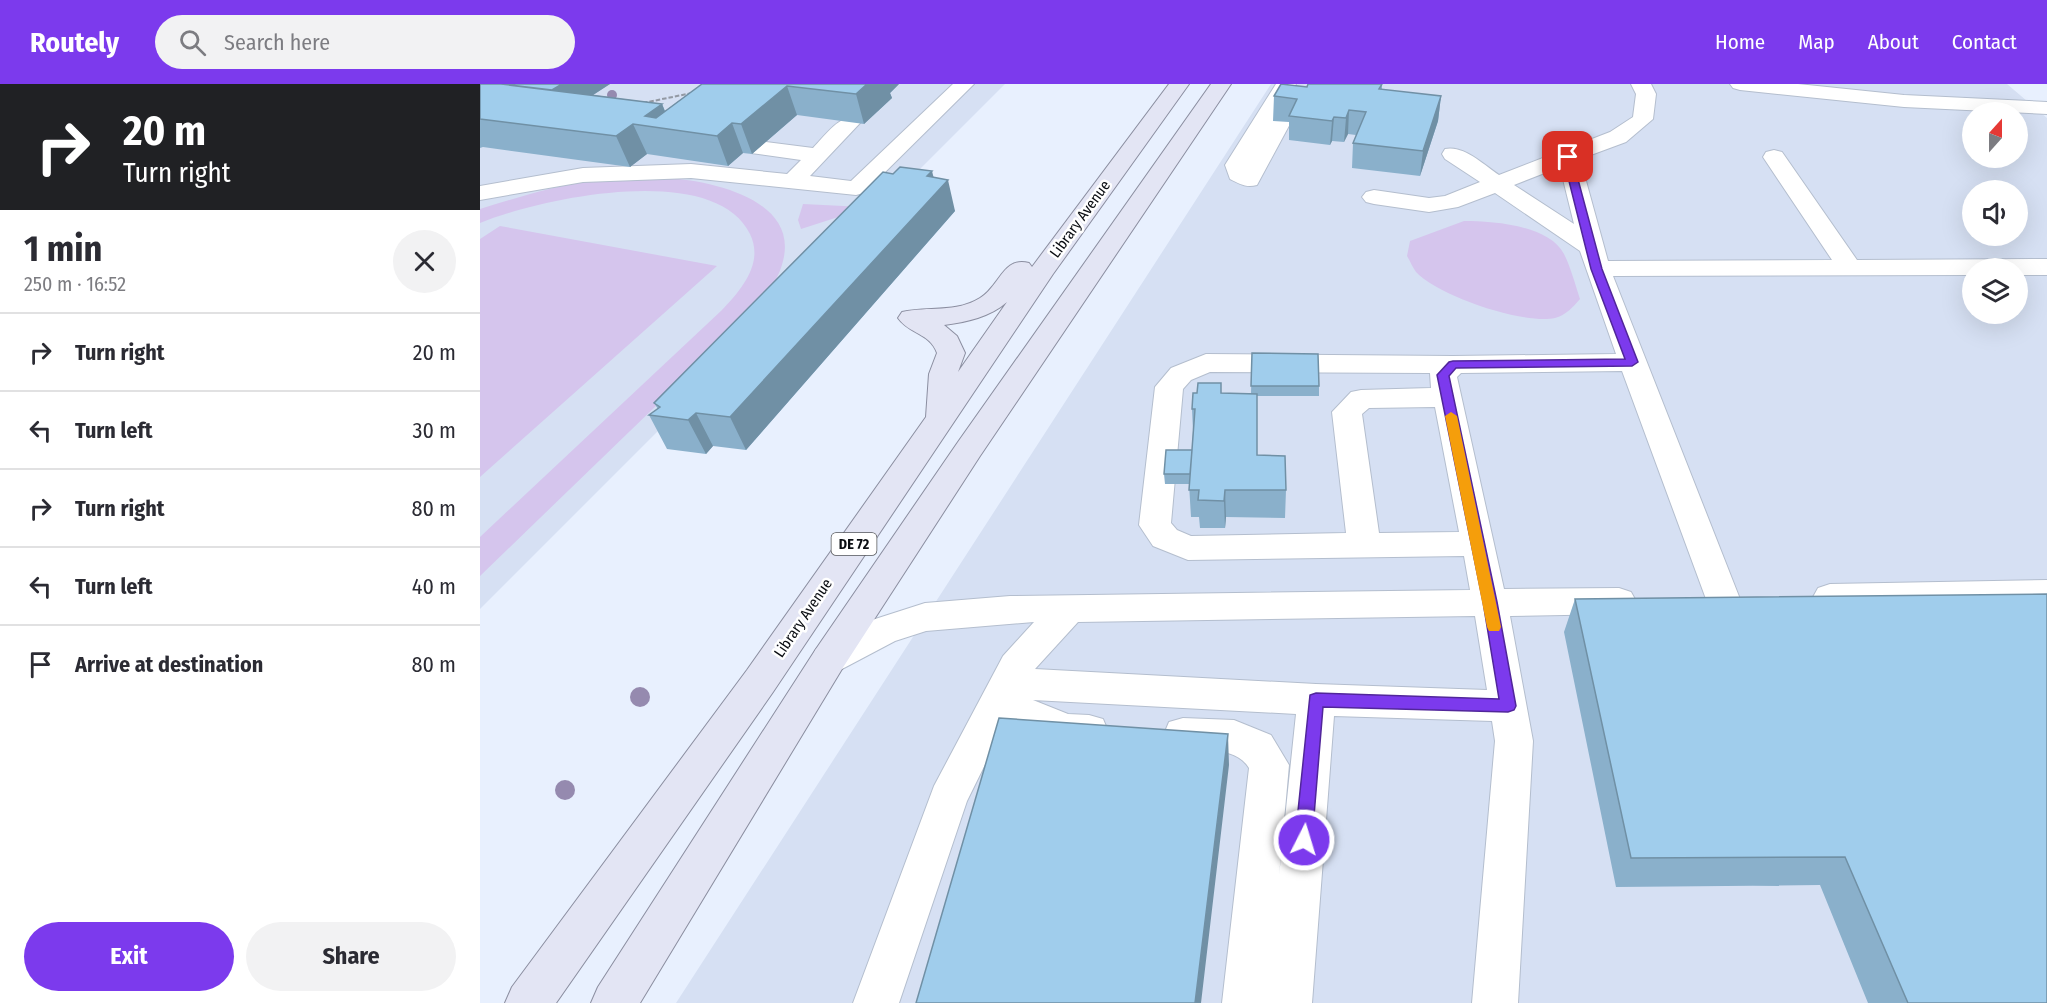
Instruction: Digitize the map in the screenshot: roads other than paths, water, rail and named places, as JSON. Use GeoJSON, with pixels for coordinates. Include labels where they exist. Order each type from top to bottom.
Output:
{"type":"FeatureCollection","features":[{"type":"Feature","properties":{"kind":"main road","name":"Library Avenue"},"geometry":{"type":"LineString","coordinates":[[528,1003],[759,681],[1042,271],[1179,84]]}},
{"type":"Feature","properties":{"kind":"main road","name":"DE 72"},"geometry":{"type":"LineString","coordinates":[[614,1003],[829,659],[969,449],[1221,84]]}},
{"type":"Feature","properties":{"kind":"main road"},"geometry":{"type":"LineString","coordinates":[[941,417],[944,374],[951,353],[947,342],[936,332],[910,318],[957,316],[989,305],[1001,294],[1082,188],[1129,152]]}},
{"type":"Feature","properties":{"kind":"main road"},"geometry":{"type":"LineString","coordinates":[[512,1003],[563,955]]}},
{"type":"Feature","properties":{"kind":"street"},"geometry":{"type":"LineString","coordinates":[[480,193],[553,179],[630,172],[691,171],[856,188],[964,84]]}},
{"type":"Feature","properties":{"kind":"street"},"geometry":{"type":"LineString","coordinates":[[1286,84],[1236,165],[1238,174],[1249,180],[1302,84]]}},
{"type":"Feature","properties":{"kind":"street"},"geometry":{"type":"LineString","coordinates":[[1374,197],[1429,205],[1450,202],[1618,137],[1643,118],[1646,94],[1641,84]]}},
{"type":"Feature","properties":{"kind":"street"},"geometry":{"type":"LineString","coordinates":[[1740,84],[1904,101],[1954,93],[2043,96]]}},
{"type":"Feature","properties":{"kind":"street"},"geometry":{"type":"LineString","coordinates":[[1995,86],[2043,96]]}},
{"type":"Feature","properties":{"kind":"street"},"geometry":{"type":"LineString","coordinates":[[793,181],[816,155],[851,122]]}},
{"type":"Feature","properties":{"kind":"street"},"geometry":{"type":"LineString","coordinates":[[759,148],[816,155]]}},
{"type":"Feature","properties":{"kind":"street"},"geometry":{"type":"LineString","coordinates":[[1454,154],[1498,184],[1594,258],[1849,267],[2047,267]]}},
{"type":"Feature","properties":{"kind":"street"},"geometry":{"type":"LineString","coordinates":[[1568,157],[1594,258],[1723,599]]}},
{"type":"Feature","properties":{"kind":"street"},"geometry":{"type":"LineString","coordinates":[[1774,158],[1849,267]]}},
{"type":"Feature","properties":{"kind":"street"},"geometry":{"type":"LineString","coordinates":[[1478,544],[1188,548],[1165,538],[1155,525],[1169,387],[1181,374],[1206,363],[1632,362]]}},
{"type":"Feature","properties":{"kind":"street"},"geometry":{"type":"LineString","coordinates":[[1376,363],[1381,399]]}},
{"type":"Feature","properties":{"kind":"street"},"geometry":{"type":"LineString","coordinates":[[1453,364],[1443,375],[1490,602],[1514,741],[1495,1003]]}},
{"type":"Feature","properties":{"kind":"street"},"geometry":{"type":"LineString","coordinates":[[1364,545],[1347,412],[1361,399],[1448,397]]}},
{"type":"Feature","properties":{"kind":"street"},"geometry":{"type":"LineString","coordinates":[[1802,597],[2047,593]]}},
{"type":"Feature","properties":{"kind":"street"},"geometry":{"type":"LineString","coordinates":[[1689,600],[1757,599]]}},
{"type":"Feature","properties":{"kind":"street"},"geometry":{"type":"LineString","coordinates":[[829,659],[882,631],[925,616],[1010,609],[1645,600]]}},
{"type":"Feature","properties":{"kind":"street"},"geometry":{"type":"LineString","coordinates":[[1007,684],[1010,609]]}},
{"type":"Feature","properties":{"kind":"street"},"geometry":{"type":"LineString","coordinates":[[876,1003],[948,799],[1007,684],[1069,609]]}},
{"type":"Feature","properties":{"kind":"street"},"geometry":{"type":"LineString","coordinates":[[1007,684],[1316,700],[1508,706]]}},
{"type":"Feature","properties":{"kind":"street"},"geometry":{"type":"LineString","coordinates":[[1007,684],[1066,730],[1234,736],[1257,747],[1269,765],[1245,1003]]}},
{"type":"Feature","properties":{"kind":"street"},"geometry":{"type":"LineString","coordinates":[[1289,1003],[1316,700]]}}]}
